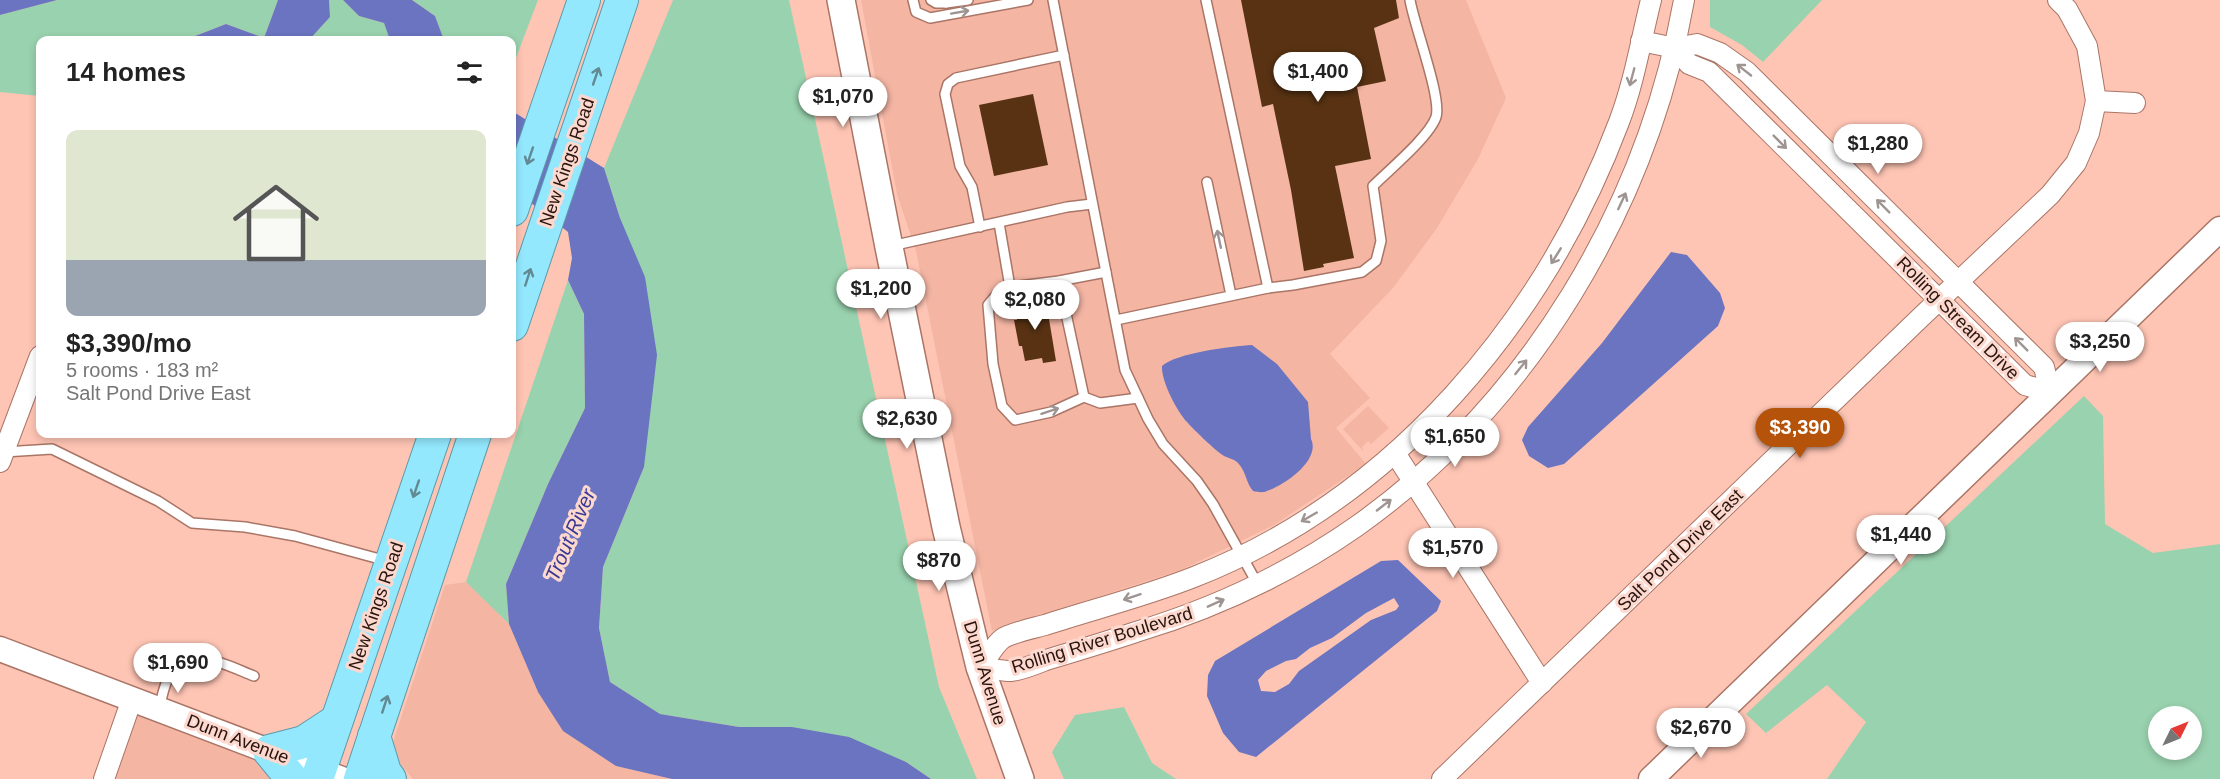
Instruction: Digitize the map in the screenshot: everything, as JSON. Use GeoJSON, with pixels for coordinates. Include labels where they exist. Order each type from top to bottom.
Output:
{"type":"FeatureCollection","features":[{"type":"Feature","properties":{"kind":"highway","name":"New Kings Road"},"geometry":{"type":"LineString","coordinates":[[516,198],[584,0]]}},
{"type":"Feature","properties":{"kind":"highway","name":"New Kings Road"},"geometry":{"type":"LineString","coordinates":[[516,313],[622,0]]}},
{"type":"Feature","properties":{"kind":"highway","name":"New Kings Road"},"geometry":{"type":"LineString","coordinates":[[317,777],[434,438]]}},
{"type":"Feature","properties":{"kind":"highway"},"geometry":{"type":"LineString","coordinates":[[360,779],[474,438]]}},
{"type":"Feature","properties":{"kind":"highway"},"geometry":{"type":"LineString","coordinates":[[269,751],[304,742],[336,721]]}},
{"type":"Feature","properties":{"kind":"highway"},"geometry":{"type":"LineString","coordinates":[[374,736],[385,772],[390,779]]}},
{"type":"Feature","properties":{"kind":"highway"},"geometry":{"type":"LineString","coordinates":[[269,751],[317,777]]}},
{"type":"Feature","properties":{"kind":"main road","name":"Dunn Avenue"},"geometry":{"type":"LineString","coordinates":[[841,0],[946,527],[980,667],[1020,779]]}},
{"type":"Feature","properties":{"kind":"street","name":"Rolling River Boulevard"},"geometry":{"type":"LineString","coordinates":[[980,667],[1002,639],[1193,578],[1242,556],[1321,510],[1395,453],[1449,401],[1491,351],[1529,300],[1564,243],[1592,188],[1620,120],[1651,0]]}},
{"type":"Feature","properties":{"kind":"street","name":"Rolling River Boulevard"},"geometry":{"type":"LineString","coordinates":[[980,667],[1013,671],[1184,617],[1258,585],[1317,552],[1358,525],[1414,480],[1458,439],[1538,346],[1586,270],[1623,198],[1652,124],[1675,48],[1684,0]]}},
{"type":"Feature","properties":{"kind":"street"},"geometry":{"type":"LineString","coordinates":[[2058,0],[2067,9],[2086,46],[2096,101],[2135,104]]}},
{"type":"Feature","properties":{"kind":"street","name":"Rolling Stream Drive"},"geometry":{"type":"LineString","coordinates":[[1641,41],[1675,48],[1696,45],[1720,53],[1747,72],[2044,367],[2050,392],[2025,385],[1709,72],[1689,64],[1675,48]]}},
{"type":"Feature","properties":{"kind":"street","name":"Salt Pond Drive East"},"geometry":{"type":"LineString","coordinates":[[1442,779],[2050,195],[2076,164],[2089,133],[2096,101]]}},
{"type":"Feature","properties":{"kind":"street"},"geometry":{"type":"LineString","coordinates":[[1651,779],[2220,229]]}},
{"type":"Feature","properties":{"kind":"street"},"geometry":{"type":"LineString","coordinates":[[2,457],[36,367]]}},
{"type":"Feature","properties":{"kind":"street"},"geometry":{"type":"LineString","coordinates":[[1395,453],[1542,683]]}},
{"type":"Feature","properties":{"kind":"street","name":"Dunn Avenue"},"geometry":{"type":"LineString","coordinates":[[0,649],[269,751]]}},
{"type":"Feature","properties":{"kind":"street"},"geometry":{"type":"LineString","coordinates":[[104,779],[132,699]]}},
{"type":"Feature","properties":{"kind":"lane"},"geometry":{"type":"LineString","coordinates":[[913,0],[916,12],[930,18],[1022,1]]}},
{"type":"Feature","properties":{"kind":"lane"},"geometry":{"type":"LineString","coordinates":[[931,0],[936,3],[968,0]]}},
{"type":"Feature","properties":{"kind":"lane"},"geometry":{"type":"LineString","coordinates":[[1053,0],[1125,370],[1163,444],[1197,481],[1213,504],[1258,585]]}},
{"type":"Feature","properties":{"kind":"lane"},"geometry":{"type":"LineString","coordinates":[[1206,0],[1268,288]]}},
{"type":"Feature","properties":{"kind":"lane"},"geometry":{"type":"LineString","coordinates":[[1116,320],[1231,295],[1362,272],[1376,261],[1381,242],[1373,186],[1428,131],[1437,116],[1436,95],[1413,20],[1410,0]]}},
{"type":"Feature","properties":{"kind":"lane"},"geometry":{"type":"LineString","coordinates":[[980,227],[972,187],[960,166],[945,94],[948,84],[956,78],[1064,55]]}},
{"type":"Feature","properties":{"kind":"lane"},"geometry":{"type":"LineString","coordinates":[[1207,182],[1231,295]]}},
{"type":"Feature","properties":{"kind":"lane"},"geometry":{"type":"LineString","coordinates":[[889,247],[1067,207],[1092,204]]}},
{"type":"Feature","properties":{"kind":"lane"},"geometry":{"type":"LineString","coordinates":[[999,223],[1010,287]]}},
{"type":"Feature","properties":{"kind":"lane"},"geometry":{"type":"LineString","coordinates":[[1106,272],[1010,287],[999,292],[988,305],[993,364],[1002,406],[1015,420],[1051,412],[1084,397],[1100,403],[1138,398]]}},
{"type":"Feature","properties":{"kind":"lane"},"geometry":{"type":"LineString","coordinates":[[1059,281],[1084,397]]}},
{"type":"Feature","properties":{"kind":"lane"},"geometry":{"type":"LineString","coordinates":[[2,457],[52,449],[158,501],[192,523],[245,527],[296,536],[391,562]]}},
{"type":"Feature","properties":{"kind":"lane"},"geometry":{"type":"LineString","coordinates":[[159,709],[172,670],[181,662],[202,658],[220,662],[254,676]]}},
{"type":"Feature","properties":{"kind":"shaded area"},"geometry":{"type":"Polygon","coordinates":[[[861,0],[1466,0],[1506,98],[1478,159],[1437,228],[1393,288],[1330,354],[1370,398],[1336,428],[1366,464],[1274,525],[1181,570],[992,631],[916,251],[897,194],[861,0]]]}},
{"type":"Feature","properties":{"kind":"shaded area"},"geometry":{"type":"Polygon","coordinates":[[[1368,406],[1389,428],[1371,444],[1368,441],[1362,447],[1363,451],[1343,429],[1368,406]]]}},
{"type":"Feature","properties":{"kind":"shaded area"},"geometry":{"type":"Polygon","coordinates":[[[466,582],[509,624],[538,692],[616,766],[672,779],[413,779],[390,751],[445,585],[466,582]]]}},
{"type":"Feature","properties":{"kind":"shaded area"},"geometry":{"type":"Polygon","coordinates":[[[122,702],[265,759],[287,779],[95,779],[122,702]]]}},
{"type":"Feature","properties":{"kind":"green space"},"geometry":{"type":"Polygon","coordinates":[[[57,0],[278,0],[265,36],[259,36],[226,24],[195,36],[36,36],[36,96],[0,92],[0,15],[57,0]]]}},
{"type":"Feature","properties":{"kind":"green space"},"geometry":{"type":"Polygon","coordinates":[[[329,0],[343,0],[359,16],[384,23],[389,36],[313,36],[330,17],[329,0]]]}},
{"type":"Feature","properties":{"kind":"green space"},"geometry":{"type":"Polygon","coordinates":[[[412,0],[538,0],[516,58],[516,36],[442,36],[435,16],[412,0]]]}},
{"type":"Feature","properties":{"kind":"green space"},"geometry":{"type":"Polygon","coordinates":[[[673,0],[789,0],[939,687],[977,779],[931,779],[906,762],[792,727],[739,727],[660,714],[610,682],[599,628],[603,567],[644,467],[620,218],[604,168],[673,0]]]}},
{"type":"Feature","properties":{"kind":"green space"},"geometry":{"type":"Polygon","coordinates":[[[1710,0],[1822,0],[1763,62],[1742,45],[1710,27],[1710,0]]]}},
{"type":"Feature","properties":{"kind":"green space"},"geometry":{"type":"Polygon","coordinates":[[[568,280],[584,314],[585,408],[548,484],[506,584],[509,624],[466,582],[568,280]]]}},
{"type":"Feature","properties":{"kind":"green space"},"geometry":{"type":"Polygon","coordinates":[[[2084,396],[2103,416],[2105,524],[2153,553],[2220,544],[2220,779],[1827,779],[1866,722],[1827,685],[1766,733],[1746,714],[2084,396]]]}},
{"type":"Feature","properties":{"kind":"green space"},"geometry":{"type":"Polygon","coordinates":[[[1124,707],[1152,763],[1176,779],[1064,779],[1052,752],[1075,715],[1124,707]]]}},
{"type":"Feature","properties":{"kind":"water"},"geometry":{"type":"Polygon","coordinates":[[[0,0],[57,0],[0,15],[0,0]]]}},
{"type":"Feature","properties":{"kind":"water"},"geometry":{"type":"Polygon","coordinates":[[[278,0],[329,0],[330,17],[313,36],[265,36],[278,0]]]}},
{"type":"Feature","properties":{"kind":"water"},"geometry":{"type":"Polygon","coordinates":[[[343,0],[412,0],[435,16],[442,36],[389,36],[384,23],[359,16],[343,0]]]}},
{"type":"Feature","properties":{"kind":"water"},"geometry":{"type":"Polygon","coordinates":[[[226,24],[259,36],[195,36],[226,24]]]}},
{"type":"Feature","properties":{"kind":"water","name":"Trout River"},"geometry":{"type":"Polygon","coordinates":[[[516,113],[604,168],[620,218],[645,277],[657,355],[644,467],[603,567],[599,628],[610,682],[660,714],[739,727],[792,727],[849,737],[906,762],[931,779],[672,779],[616,766],[563,731],[538,692],[509,624],[506,584],[548,484],[585,408],[584,314],[568,280],[572,258],[568,232],[516,191],[516,113]]]}},
{"type":"Feature","properties":{"kind":"water"},"geometry":{"type":"Polygon","coordinates":[[[1671,252],[1687,255],[1720,293],[1725,308],[1718,326],[1564,464],[1548,468],[1529,456],[1522,440],[1528,427],[1602,343],[1671,252]]]}},
{"type":"Feature","properties":{"kind":"water"},"geometry":{"type":"Polygon","coordinates":[[[1252,345],[1277,364],[1308,402],[1313,447],[1311,455],[1300,471],[1265,492],[1253,491],[1238,463],[1221,454],[1187,422],[1170,395],[1162,372],[1162,366],[1179,357],[1252,345]]]}},
{"type":"Feature","properties":{"kind":"water"},"geometry":{"type":"Polygon","coordinates":[[[1398,560],[1441,601],[1437,611],[1256,757],[1239,752],[1223,733],[1207,696],[1208,675],[1215,661],[1381,561],[1398,560]],[[1394,598],[1366,613],[1332,638],[1310,648],[1296,659],[1286,661],[1266,671],[1258,680],[1261,691],[1275,692],[1289,684],[1299,671],[1371,620],[1396,610],[1399,606],[1394,598]]]}},
{"type":"Feature","properties":{"kind":"building"},"geometry":{"type":"Polygon","coordinates":[[[1241,0],[1396,0],[1399,18],[1374,28],[1386,81],[1357,87],[1371,159],[1335,166],[1354,258],[1323,264],[1324,267],[1304,271],[1291,190],[1273,104],[1262,107],[1241,0]]]}},
{"type":"Feature","properties":{"kind":"building"},"geometry":{"type":"Polygon","coordinates":[[[1033,94],[1048,165],[994,176],[979,105],[1033,94]]]}},
{"type":"Feature","properties":{"kind":"building"},"geometry":{"type":"Polygon","coordinates":[[[1042,299],[1045,313],[1048,313],[1056,361],[1043,363],[1042,358],[1025,361],[1022,346],[1019,346],[1014,320],[1017,320],[1015,304],[1042,299]]]}}]}
